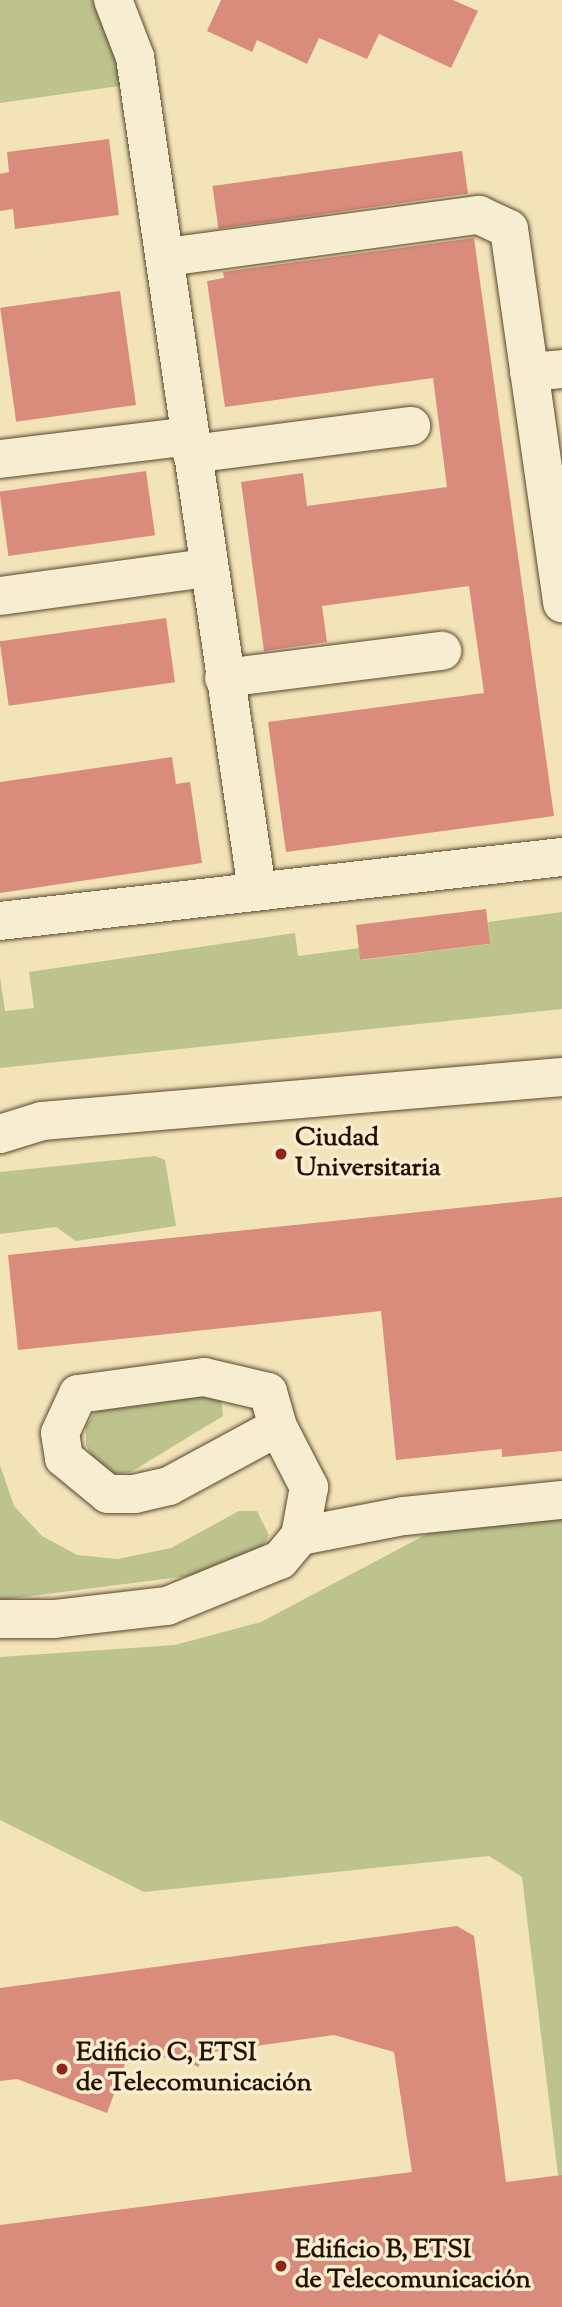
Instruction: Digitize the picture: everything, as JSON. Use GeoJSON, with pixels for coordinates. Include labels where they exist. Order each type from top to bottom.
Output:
{"type":"FeatureCollection","features":[{"type":"Feature","properties":{"kind":"lane"},"geometry":{"type":"LineString","coordinates":[[113,0],[135,57],[167,257],[207,568],[257,890]]}},
{"type":"Feature","properties":{"kind":"lane"},"geometry":{"type":"LineString","coordinates":[[167,257],[479,215],[509,229],[545,371],[562,603]]}},
{"type":"Feature","properties":{"kind":"lane"},"geometry":{"type":"LineString","coordinates":[[0,459],[411,426]]}},
{"type":"Feature","properties":{"kind":"lane"},"geometry":{"type":"LineString","coordinates":[[0,596],[207,568]]}},
{"type":"Feature","properties":{"kind":"lane"},"geometry":{"type":"LineString","coordinates":[[224,678],[442,651]]}},
{"type":"Feature","properties":{"kind":"lane"},"geometry":{"type":"LineString","coordinates":[[0,921],[257,890],[562,858]]}},
{"type":"Feature","properties":{"kind":"lane"},"geometry":{"type":"LineString","coordinates":[[0,1134],[42,1121],[562,1077]]}},
{"type":"Feature","properties":{"kind":"lane"},"geometry":{"type":"LineString","coordinates":[[0,1619],[54,1619],[167,1606],[280,1560],[300,1536],[309,1487],[278,1427],[268,1392],[204,1377],[78,1394],[60,1433],[64,1458],[82,1478],[108,1494],[135,1494],[169,1486],[278,1427]]}},
{"type":"Feature","properties":{"kind":"lane"},"geometry":{"type":"LineString","coordinates":[[300,1536],[404,1516],[562,1500]]}},
{"type":"Feature","properties":{"kind":"green space"},"geometry":{"type":"Polygon","coordinates":[[[0,0],[93,0],[126,85],[0,103],[0,0]]]}},
{"type":"Feature","properties":{"kind":"green space"},"geometry":{"type":"Polygon","coordinates":[[[562,912],[562,1009],[0,1068],[0,977],[5,1011],[34,1008],[29,972],[295,933],[298,956],[360,948],[362,960],[490,944],[488,922],[562,912]]]}},
{"type":"Feature","properties":{"kind":"green space"},"geometry":{"type":"Polygon","coordinates":[[[155,1156],[165,1160],[176,1226],[76,1241],[56,1227],[0,1234],[0,1172],[155,1156]]]}},
{"type":"Feature","properties":{"kind":"green space"},"geometry":{"type":"Polygon","coordinates":[[[211,1394],[221,1397],[223,1416],[131,1472],[113,1474],[95,1462],[86,1445],[86,1426],[96,1411],[211,1394]]]}},
{"type":"Feature","properties":{"kind":"green space"},"geometry":{"type":"Polygon","coordinates":[[[0,1465],[14,1506],[42,1536],[77,1555],[118,1559],[171,1548],[239,1511],[257,1511],[269,1535],[261,1551],[211,1573],[0,1600],[0,1465]]]}},
{"type":"Feature","properties":{"kind":"green space"},"geometry":{"type":"Polygon","coordinates":[[[562,1518],[562,2175],[558,2175],[522,1877],[489,1856],[144,1892],[0,1820],[0,1657],[175,1645],[261,1622],[429,1533],[562,1518]]]}},
{"type":"Feature","properties":{"kind":"building"},"geometry":{"type":"Polygon","coordinates":[[[221,0],[453,0],[478,11],[451,68],[379,34],[367,59],[319,38],[307,64],[257,40],[252,52],[207,31],[221,0]]]}},
{"type":"Feature","properties":{"kind":"building"},"geometry":{"type":"Polygon","coordinates":[[[109,139],[119,215],[15,229],[13,209],[0,211],[0,174],[9,172],[7,152],[109,139]]]}},
{"type":"Feature","properties":{"kind":"building"},"geometry":{"type":"Polygon","coordinates":[[[462,151],[468,194],[218,229],[212,186],[462,151]]]}},
{"type":"Feature","properties":{"kind":"building"},"geometry":{"type":"Polygon","coordinates":[[[474,238],[554,816],[286,852],[268,722],[484,693],[469,586],[322,606],[327,642],[264,651],[241,482],[303,473],[307,506],[447,487],[433,378],[225,407],[207,281],[224,278],[223,272],[474,238]]]}},
{"type":"Feature","properties":{"kind":"building"},"geometry":{"type":"Polygon","coordinates":[[[120,291],[136,405],[16,422],[0,308],[120,291]]]}},
{"type":"Feature","properties":{"kind":"building"},"geometry":{"type":"Polygon","coordinates":[[[146,471],[155,535],[8,556],[0,492],[146,471]]]}},
{"type":"Feature","properties":{"kind":"building"},"geometry":{"type":"Polygon","coordinates":[[[166,618],[175,682],[9,706],[0,641],[166,618]]]}},
{"type":"Feature","properties":{"kind":"building"},"geometry":{"type":"Polygon","coordinates":[[[172,757],[176,784],[190,782],[202,863],[0,893],[0,782],[172,757]]]}},
{"type":"Feature","properties":{"kind":"building"},"geometry":{"type":"Polygon","coordinates":[[[486,909],[490,944],[360,960],[356,925],[486,909]]]}},
{"type":"Feature","properties":{"kind":"building"},"geometry":{"type":"Polygon","coordinates":[[[562,1197],[562,1451],[502,1457],[502,1449],[396,1460],[381,1311],[18,1350],[8,1255],[562,1197]]]}},
{"type":"Feature","properties":{"kind":"building"},"geometry":{"type":"Polygon","coordinates":[[[457,1926],[474,1936],[506,2182],[562,2175],[562,2307],[0,2307],[0,2225],[412,2172],[394,2052],[334,2035],[206,2053],[198,2067],[178,2056],[125,2064],[107,2113],[17,2079],[0,2081],[0,1988],[457,1926]]]}},
{"type":"Feature","properties":{"kind":"place","name":"Ciudad Universitaria"},"geometry":{"type":"Point","coordinates":[281,1154]}},
{"type":"Feature","properties":{"kind":"place","name":"Edificio C, ETSI de Telecomunicación"},"geometry":{"type":"Point","coordinates":[62,2069]}},
{"type":"Feature","properties":{"kind":"place","name":"Edificio B, ETSI de Telecomunicación"},"geometry":{"type":"Point","coordinates":[281,2266]}}]}
